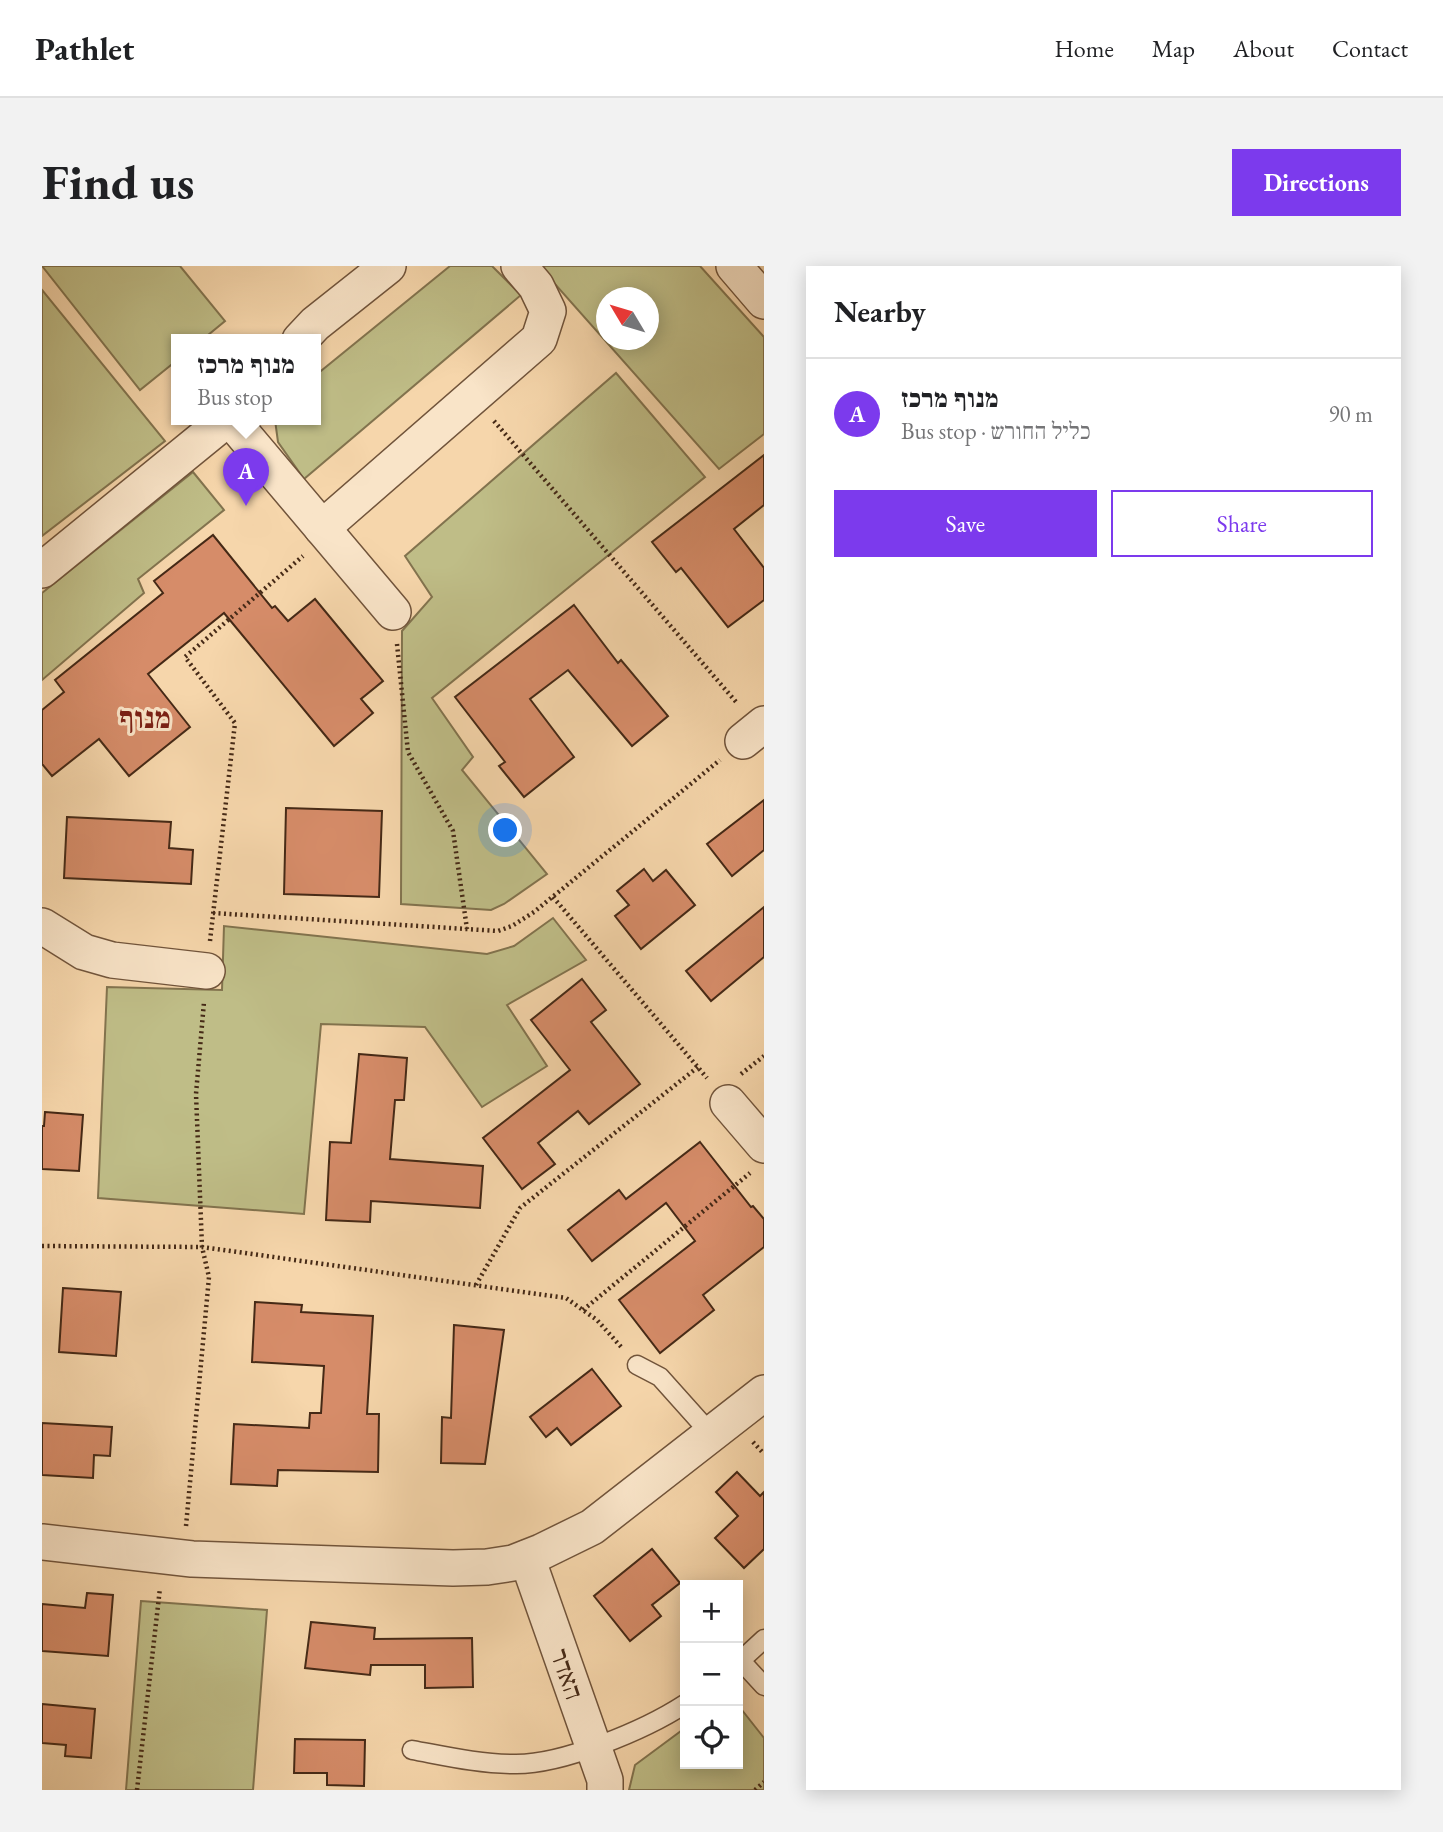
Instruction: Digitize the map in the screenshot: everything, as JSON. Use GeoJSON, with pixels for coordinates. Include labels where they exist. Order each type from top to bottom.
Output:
{"type":"FeatureCollection","features":[{"type":"Feature","properties":{"kind":"street"},"geometry":{"type":"LineString","coordinates":[[306,334],[388,266]]}},
{"type":"Feature","properties":{"kind":"street"},"geometry":{"type":"LineString","coordinates":[[325,531],[539,338],[548,311],[536,286],[519,266]]}},
{"type":"Feature","properties":{"kind":"street"},"geometry":{"type":"LineString","coordinates":[[734,266],[764,301]]}},
{"type":"Feature","properties":{"kind":"street"},"geometry":{"type":"LineString","coordinates":[[42,570],[223,425]]}},
{"type":"Feature","properties":{"kind":"street"},"geometry":{"type":"LineString","coordinates":[[233,425],[393,612]]}},
{"type":"Feature","properties":{"kind":"street"},"geometry":{"type":"LineString","coordinates":[[42,926],[84,951],[112,960],[207,971]]}},
{"type":"Feature","properties":{"kind":"street"},"geometry":{"type":"LineString","coordinates":[[728,1103],[759,1158]]}},
{"type":"Feature","properties":{"kind":"street"},"geometry":{"type":"LineString","coordinates":[[42,1542],[173,1557],[453,1568],[513,1563],[592,1527],[764,1393]]}},
{"type":"Feature","properties":{"kind":"street","name":"האדר"},"geometry":{"type":"LineString","coordinates":[[527,1558],[605,1780],[604,1790]]}},
{"type":"Feature","properties":{"kind":"lane"},"geometry":{"type":"LineString","coordinates":[[638,1365],[660,1377],[711,1434]]}},
{"type":"Feature","properties":{"kind":"lane"},"geometry":{"type":"LineString","coordinates":[[743,1658],[764,1639]]}},
{"type":"Feature","properties":{"kind":"lane"},"geometry":{"type":"LineString","coordinates":[[743,1666],[764,1686]]}},
{"type":"Feature","properties":{"kind":"lane"},"geometry":{"type":"LineString","coordinates":[[412,1750],[490,1763],[517,1764],[547,1760],[645,1728],[682,1706]]}},
{"type":"Feature","properties":{"kind":"path"},"geometry":{"type":"LineString","coordinates":[[213,914],[498,931],[512,926],[553,897],[755,731],[473,396]]}},
{"type":"Feature","properties":{"kind":"path"},"geometry":{"type":"LineString","coordinates":[[137,1790],[173,1557],[209,1278],[202,1247],[196,1094],[235,723],[185,657],[325,531]]}},
{"type":"Feature","properties":{"kind":"path"},"geometry":{"type":"LineString","coordinates":[[393,612],[408,752],[453,831],[467,929]]}},
{"type":"Feature","properties":{"kind":"path"},"geometry":{"type":"LineString","coordinates":[[553,897],[728,1103]]}},
{"type":"Feature","properties":{"kind":"path"},"geometry":{"type":"LineString","coordinates":[[476,1285],[520,1209],[698,1067]]}},
{"type":"Feature","properties":{"kind":"path"},"geometry":{"type":"LineString","coordinates":[[583,1310],[759,1158]]}},
{"type":"Feature","properties":{"kind":"path"},"geometry":{"type":"LineString","coordinates":[[42,1246],[202,1247],[566,1298],[597,1320],[638,1365]]}},
{"type":"Feature","properties":{"kind":"path"},"geometry":{"type":"LineString","coordinates":[[755,1790],[764,1782]]}},
{"type":"Feature","properties":{"kind":"shaded area"},"geometry":{"type":"Polygon","coordinates":[[[42,266],[180,266],[225,321],[209,334],[171,334],[171,365],[140,390],[42,266]]]}},
{"type":"Feature","properties":{"kind":"shaded area"},"geometry":{"type":"Polygon","coordinates":[[[450,266],[492,266],[521,295],[304,479],[278,442],[276,425],[321,425],[321,371],[450,266]]]}},
{"type":"Feature","properties":{"kind":"shaded area"},"geometry":{"type":"Polygon","coordinates":[[[539,266],[700,266],[764,337],[764,434],[719,469],[613,350],[659,350],[659,287],[596,287],[596,330],[539,266]]]}},
{"type":"Feature","properties":{"kind":"shaded area"},"geometry":{"type":"Polygon","coordinates":[[[42,290],[165,441],[42,536],[42,290]]]}},
{"type":"Feature","properties":{"kind":"shaded area"},"geometry":{"type":"Polygon","coordinates":[[[616,373],[705,477],[432,698],[473,757],[462,770],[547,874],[491,910],[401,904],[402,631],[432,597],[405,556],[616,373]]]}},
{"type":"Feature","properties":{"kind":"shaded area"},"geometry":{"type":"Polygon","coordinates":[[[193,472],[224,510],[138,579],[144,593],[42,680],[42,593],[193,472]]]}},
{"type":"Feature","properties":{"kind":"shaded area"},"geometry":{"type":"Polygon","coordinates":[[[553,918],[586,960],[507,1005],[547,1066],[482,1107],[425,1027],[321,1024],[304,1214],[98,1198],[107,987],[222,990],[224,926],[487,954],[514,946],[553,918]]]}},
{"type":"Feature","properties":{"kind":"shaded area"},"geometry":{"type":"Polygon","coordinates":[[[141,1601],[267,1610],[253,1790],[126,1790],[141,1601]]]}},
{"type":"Feature","properties":{"kind":"shaded area"},"geometry":{"type":"Polygon","coordinates":[[[743,1711],[764,1738],[764,1790],[629,1790],[635,1765],[680,1732],[680,1769],[743,1769],[743,1711]]]}},
{"type":"Feature","properties":{"kind":"building"},"geometry":{"type":"Polygon","coordinates":[[[764,455],[764,505],[734,529],[764,568],[764,600],[728,627],[681,568],[676,572],[652,542],[764,455]]]}},
{"type":"Feature","properties":{"kind":"building"},"geometry":{"type":"Polygon","coordinates":[[[213,535],[272,608],[275,606],[288,621],[315,599],[383,681],[361,699],[373,713],[334,746],[224,613],[148,674],[190,727],[129,776],[99,739],[52,776],[42,764],[42,710],[64,692],[55,680],[163,593],[154,581],[213,535]]]}},
{"type":"Feature","properties":{"kind":"building"},"geometry":{"type":"Polygon","coordinates":[[[574,605],[618,663],[621,660],[668,716],[632,746],[568,670],[530,699],[574,757],[524,797],[499,766],[505,762],[455,697],[574,605]]]}},
{"type":"Feature","properties":{"kind":"building"},"geometry":{"type":"Polygon","coordinates":[[[764,800],[764,850],[732,876],[707,844],[764,800]]]}},
{"type":"Feature","properties":{"kind":"building"},"geometry":{"type":"Polygon","coordinates":[[[286,808],[382,811],[379,897],[284,894],[286,808]]]}},
{"type":"Feature","properties":{"kind":"building"},"geometry":{"type":"Polygon","coordinates":[[[67,817],[171,822],[169,848],[193,850],[191,884],[64,878],[67,817]]]}},
{"type":"Feature","properties":{"kind":"building"},"geometry":{"type":"Polygon","coordinates":[[[644,869],[653,881],[666,870],[695,905],[641,949],[615,916],[629,905],[617,891],[644,869]]]}},
{"type":"Feature","properties":{"kind":"building"},"geometry":{"type":"Polygon","coordinates":[[[764,907],[764,957],[711,1001],[686,971],[764,907]]]}},
{"type":"Feature","properties":{"kind":"building"},"geometry":{"type":"Polygon","coordinates":[[[582,979],[606,1010],[591,1022],[640,1084],[589,1124],[578,1111],[538,1143],[555,1164],[522,1189],[483,1138],[570,1070],[531,1020],[582,979]]]}},
{"type":"Feature","properties":{"kind":"building"},"geometry":{"type":"Polygon","coordinates":[[[359,1054],[407,1058],[404,1100],[395,1100],[390,1159],[483,1166],[480,1208],[371,1201],[370,1222],[326,1220],[330,1142],[351,1143],[359,1054]]]}},
{"type":"Feature","properties":{"kind":"building"},"geometry":{"type":"Polygon","coordinates":[[[45,1112],[83,1115],[79,1171],[42,1169],[42,1126],[45,1112]]]}},
{"type":"Feature","properties":{"kind":"building"},"geometry":{"type":"Polygon","coordinates":[[[700,1142],[751,1207],[764,1219],[764,1247],[703,1295],[714,1310],[660,1353],[619,1300],[695,1241],[666,1203],[592,1261],[568,1230],[619,1190],[626,1199],[700,1142]]]}},
{"type":"Feature","properties":{"kind":"building"},"geometry":{"type":"Polygon","coordinates":[[[63,1288],[121,1292],[116,1356],[59,1352],[63,1288]]]}},
{"type":"Feature","properties":{"kind":"building"},"geometry":{"type":"Polygon","coordinates":[[[255,1302],[302,1305],[301,1312],[373,1316],[367,1414],[379,1414],[378,1472],[278,1470],[277,1486],[231,1484],[234,1424],[309,1428],[310,1413],[321,1413],[324,1366],[252,1362],[255,1302]]]}},
{"type":"Feature","properties":{"kind":"building"},"geometry":{"type":"Polygon","coordinates":[[[454,1325],[504,1330],[485,1464],[441,1463],[442,1417],[451,1418],[454,1325]]]}},
{"type":"Feature","properties":{"kind":"building"},"geometry":{"type":"Polygon","coordinates":[[[592,1369],[621,1406],[571,1445],[557,1428],[546,1437],[530,1417],[592,1369]]]}},
{"type":"Feature","properties":{"kind":"building"},"geometry":{"type":"Polygon","coordinates":[[[42,1423],[112,1427],[110,1456],[94,1455],[93,1478],[42,1475],[42,1423]]]}},
{"type":"Feature","properties":{"kind":"building"},"geometry":{"type":"Polygon","coordinates":[[[737,1472],[760,1496],[764,1492],[764,1549],[744,1568],[715,1538],[738,1516],[716,1492],[737,1472]]]}},
{"type":"Feature","properties":{"kind":"building"},"geometry":{"type":"Polygon","coordinates":[[[652,1549],[680,1583],[652,1605],[661,1616],[630,1641],[594,1596],[652,1549]]]}},
{"type":"Feature","properties":{"kind":"building"},"geometry":{"type":"Polygon","coordinates":[[[87,1593],[113,1595],[108,1656],[42,1651],[42,1604],[85,1608],[87,1593]]]}},
{"type":"Feature","properties":{"kind":"building"},"geometry":{"type":"Polygon","coordinates":[[[311,1622],[375,1628],[374,1639],[472,1638],[473,1687],[425,1688],[425,1665],[371,1665],[370,1675],[305,1668],[311,1622]]]}},
{"type":"Feature","properties":{"kind":"building"},"geometry":{"type":"Polygon","coordinates":[[[42,1704],[95,1709],[91,1758],[65,1756],[66,1745],[42,1743],[42,1704]]]}},
{"type":"Feature","properties":{"kind":"building"},"geometry":{"type":"Polygon","coordinates":[[[295,1739],[365,1740],[364,1786],[327,1785],[327,1773],[294,1773],[295,1739]]]}},
{"type":"Feature","properties":{"kind":"place","name":"מנוף מרכז"},"geometry":{"type":"Point","coordinates":[246,506]}},
{"type":"Feature","properties":{"kind":"district","name":"מנוף"},"geometry":{"type":"Point","coordinates":[145,717]}}]}
